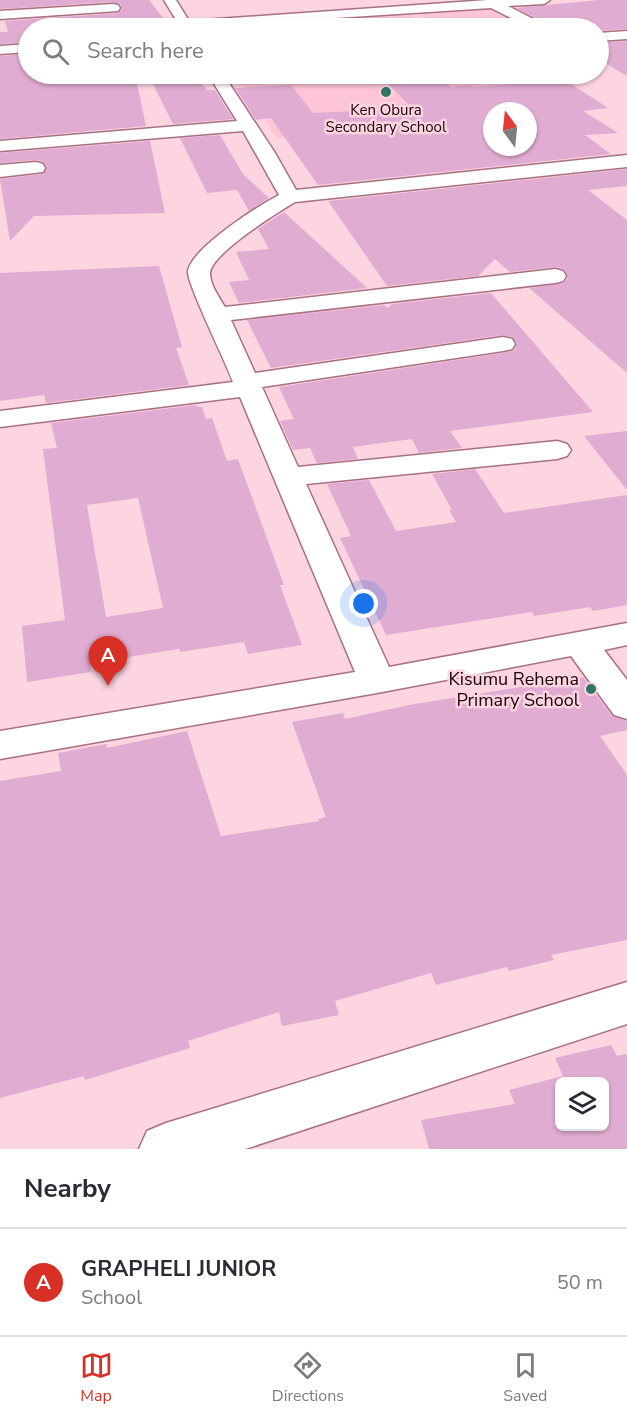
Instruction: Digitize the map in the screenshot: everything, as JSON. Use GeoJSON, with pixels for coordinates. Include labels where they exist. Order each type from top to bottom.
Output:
{"type":"FeatureCollection","features":[{"type":"Feature","properties":{"kind":"street"},"geometry":{"type":"LineString","coordinates":[[170,0],[181,18]]}},
{"type":"Feature","properties":{"kind":"street"},"geometry":{"type":"LineString","coordinates":[[283,18],[432,4],[544,0]]}},
{"type":"Feature","properties":{"kind":"street"},"geometry":{"type":"LineString","coordinates":[[494,3],[522,18]]}},
{"type":"Feature","properties":{"kind":"street"},"geometry":{"type":"LineString","coordinates":[[0,15],[113,8]]}},
{"type":"Feature","properties":{"kind":"street"},"geometry":{"type":"LineString","coordinates":[[609,36],[627,35]]}},
{"type":"Feature","properties":{"kind":"street"},"geometry":{"type":"LineString","coordinates":[[0,50],[18,49]]}},
{"type":"Feature","properties":{"kind":"street"},"geometry":{"type":"LineString","coordinates":[[222,84],[290,197]]}},
{"type":"Feature","properties":{"kind":"street"},"geometry":{"type":"LineString","coordinates":[[0,146],[248,125]]}},
{"type":"Feature","properties":{"kind":"street"},"geometry":{"type":"LineString","coordinates":[[377,681],[216,313],[201,285],[199,271],[207,256],[266,211],[290,197],[627,161]]}},
{"type":"Feature","properties":{"kind":"street"},"geometry":{"type":"LineString","coordinates":[[0,171],[36,168]]}},
{"type":"Feature","properties":{"kind":"street"},"geometry":{"type":"LineString","coordinates":[[216,313],[555,276]]}},
{"type":"Feature","properties":{"kind":"street"},"geometry":{"type":"LineString","coordinates":[[0,419],[247,385],[504,344]]}},
{"type":"Feature","properties":{"kind":"street"},"geometry":{"type":"LineString","coordinates":[[288,477],[557,450]]}},
{"type":"Feature","properties":{"kind":"street"},"geometry":{"type":"LineString","coordinates":[[0,745],[377,681],[627,634]]}},
{"type":"Feature","properties":{"kind":"street"},"geometry":{"type":"LineString","coordinates":[[580,643],[627,706]]}},
{"type":"Feature","properties":{"kind":"street"},"geometry":{"type":"LineString","coordinates":[[166,1149],[627,1003]]}},
{"type":"Feature","properties":{"kind":"shaded area"},"geometry":{"type":"Polygon","coordinates":[[[489,6],[512,18],[424,18],[414,11],[489,6]]]}},
{"type":"Feature","properties":{"kind":"shaded area"},"geometry":{"type":"Polygon","coordinates":[[[409,14],[415,18],[355,18],[409,14]]]}},
{"type":"Feature","properties":{"kind":"shaded area","name":"Ken Obura Secondary School"},"geometry":{"type":"Polygon","coordinates":[[[240,84],[512,84],[559,114],[537,113],[537,102],[483,102],[483,121],[277,138],[240,84]]]}},
{"type":"Feature","properties":{"kind":"building"},"geometry":{"type":"Polygon","coordinates":[[[0,0],[149,0],[163,18],[47,18],[118,13],[122,9],[120,4],[113,2],[0,9],[0,0]]]}},
{"type":"Feature","properties":{"kind":"building"},"geometry":{"type":"Polygon","coordinates":[[[599,0],[627,0],[627,29],[609,30],[609,18],[536,18],[516,8],[599,0]]]}},
{"type":"Feature","properties":{"kind":"building"},"geometry":{"type":"Polygon","coordinates":[[[18,20],[18,43],[0,44],[0,32],[8,32],[5,21],[18,20]]]}},
{"type":"Feature","properties":{"kind":"building"},"geometry":{"type":"Polygon","coordinates":[[[627,41],[627,76],[609,65],[609,42],[627,41]]]}},
{"type":"Feature","properties":{"kind":"building"},"geometry":{"type":"Polygon","coordinates":[[[18,55],[18,84],[137,84],[146,126],[0,139],[0,56],[18,55]]]}},
{"type":"Feature","properties":{"kind":"building"},"geometry":{"type":"Polygon","coordinates":[[[153,84],[202,84],[207,90],[215,90],[233,119],[173,124],[153,84]]]}},
{"type":"Feature","properties":{"kind":"building"},"geometry":{"type":"Polygon","coordinates":[[[388,84],[448,84],[451,87],[470,85],[473,87],[571,84],[608,108],[583,111],[618,133],[585,135],[611,154],[318,185],[271,118],[256,120],[235,88],[291,85],[313,113],[396,109],[393,105],[408,104],[388,84]]]}},
{"type":"Feature","properties":{"kind":"building"},"geometry":{"type":"Polygon","coordinates":[[[220,135],[243,174],[269,198],[249,211],[237,190],[207,193],[180,138],[220,135]]]}},
{"type":"Feature","properties":{"kind":"building"},"geometry":{"type":"Polygon","coordinates":[[[150,141],[165,213],[34,216],[10,241],[0,179],[43,174],[47,167],[44,162],[36,160],[0,163],[0,153],[150,141]]]}},
{"type":"Feature","properties":{"kind":"building"},"geometry":{"type":"Polygon","coordinates":[[[627,169],[627,186],[588,190],[627,220],[627,373],[529,288],[564,283],[568,277],[564,269],[555,267],[510,272],[495,259],[478,276],[387,286],[328,201],[627,169]]]}},
{"type":"Feature","properties":{"kind":"building"},"geometry":{"type":"Polygon","coordinates":[[[284,212],[367,288],[239,303],[229,282],[249,280],[236,252],[269,249],[258,229],[284,212]]]}},
{"type":"Feature","properties":{"kind":"building"},"geometry":{"type":"Polygon","coordinates":[[[159,266],[182,347],[176,348],[189,385],[46,403],[44,395],[0,401],[0,273],[159,266]]]}},
{"type":"Feature","properties":{"kind":"building"},"geometry":{"type":"Polygon","coordinates":[[[491,293],[593,412],[450,431],[462,448],[419,453],[412,439],[353,447],[358,459],[317,463],[310,448],[293,450],[280,421],[294,419],[279,387],[503,353],[514,350],[517,343],[512,337],[503,335],[271,368],[247,320],[384,305],[388,308],[392,304],[491,293]]]}},
{"type":"Feature","properties":{"kind":"building"},"geometry":{"type":"Polygon","coordinates":[[[196,405],[202,407],[206,419],[212,418],[227,461],[238,459],[284,585],[280,585],[302,645],[248,654],[244,642],[180,652],[179,649],[90,663],[91,672],[27,682],[22,626],[65,620],[43,449],[57,448],[51,423],[196,405]],[[138,498],[87,505],[106,617],[163,608],[138,498]]]}},
{"type":"Feature","properties":{"kind":"building"},"geometry":{"type":"Polygon","coordinates":[[[627,431],[627,490],[584,436],[627,431]]]}},
{"type":"Feature","properties":{"kind":"building"},"geometry":{"type":"Polygon","coordinates":[[[475,469],[504,513],[627,495],[627,605],[593,611],[590,607],[534,616],[532,612],[386,635],[340,538],[351,536],[327,484],[369,480],[396,531],[456,522],[432,474],[475,469]]]}},
{"type":"Feature","properties":{"kind":"building"},"geometry":{"type":"Polygon","coordinates":[[[583,677],[612,716],[627,721],[627,730],[600,736],[627,775],[627,940],[551,955],[554,960],[509,971],[507,967],[436,985],[431,973],[335,1001],[339,1015],[282,1026],[279,1012],[188,1041],[190,1048],[85,1080],[84,1076],[0,1098],[0,781],[61,771],[58,753],[106,744],[107,748],[187,731],[221,836],[319,821],[318,819],[326,817],[292,722],[343,713],[345,719],[409,705],[583,677]]]}},
{"type":"Feature","properties":{"kind":"building"},"geometry":{"type":"Polygon","coordinates":[[[611,1045],[617,1056],[627,1054],[627,1149],[429,1149],[421,1120],[515,1104],[509,1090],[555,1078],[555,1131],[609,1131],[609,1077],[559,1077],[563,1076],[555,1058],[611,1045]]]}},
{"type":"Feature","properties":{"kind":"place","name":"Ken Obura Secondary School"},"geometry":{"type":"Point","coordinates":[386,92]}},
{"type":"Feature","properties":{"kind":"place","name":"GRAPHELI JUNIOR"},"geometry":{"type":"Point","coordinates":[108,686]}},
{"type":"Feature","properties":{"kind":"place","name":"Kisumu Rehema Primary School"},"geometry":{"type":"Point","coordinates":[591,689]}}]}
